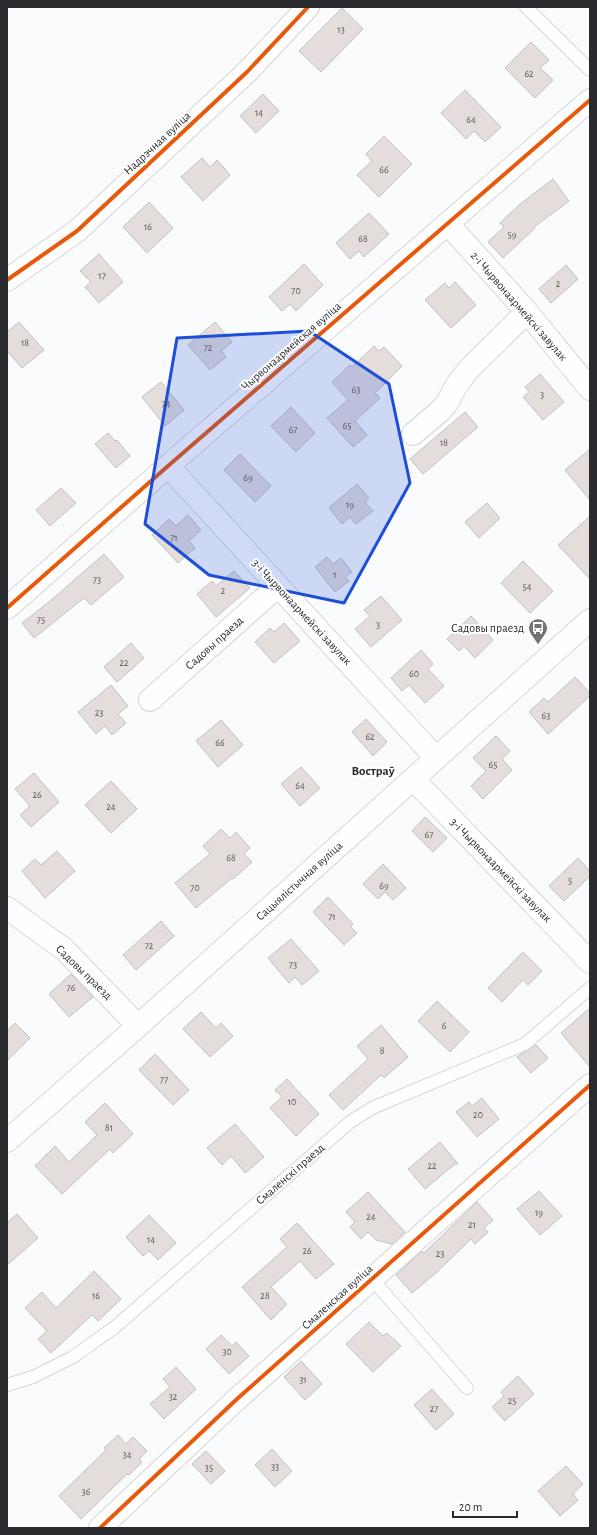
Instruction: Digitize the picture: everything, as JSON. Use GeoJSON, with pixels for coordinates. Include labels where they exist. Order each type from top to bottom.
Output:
{"type":"FeatureCollection","features":[{"type":"Feature","properties":{"kind":"street","name":"Надрэчная вуліца"},"geometry":{"type":"LineString","coordinates":[[7,280],[77,231],[247,72],[308,7]]}},
{"type":"Feature","properties":{"kind":"street","name":"Чырвонаармейская вуліца"},"geometry":{"type":"LineString","coordinates":[[7,608],[168,466],[590,100]]}},
{"type":"Feature","properties":{"kind":"street","name":"2-і Чырвонаармейскі завулак"},"geometry":{"type":"LineString","coordinates":[[448,224],[527,312],[590,389]]}},
{"type":"Feature","properties":{"kind":"street"},"geometry":{"type":"LineString","coordinates":[[413,434],[440,411],[469,369],[527,312]]}},
{"type":"Feature","properties":{"kind":"street","name":"3-і Чырвонаармейскі завулак"},"geometry":{"type":"LineString","coordinates":[[168,466],[436,758]]}},
{"type":"Feature","properties":{"kind":"street","name":"Садовы праезд"},"geometry":{"type":"LineString","coordinates":[[150,700],[278,586]]}},
{"type":"Feature","properties":{"kind":"street","name":"Сацыялістычная вуліца"},"geometry":{"type":"LineString","coordinates":[[7,1141],[138,1026],[590,620]]}},
{"type":"Feature","properties":{"kind":"street","name":"3-і Чырвонаармейскі завулак"},"geometry":{"type":"LineString","coordinates":[[413,779],[590,962]]}},
{"type":"Feature","properties":{"kind":"street","name":"Садовы праезд"},"geometry":{"type":"LineString","coordinates":[[7,908],[65,950],[138,1026]]}},
{"type":"Feature","properties":{"kind":"street","name":"Смаленская вуліца"},"geometry":{"type":"LineString","coordinates":[[100,1528],[237,1400],[590,1085]]}},
{"type":"Feature","properties":{"kind":"lane"},"geometry":{"type":"LineString","coordinates":[[526,7],[590,70]]}},
{"type":"Feature","properties":{"kind":"lane","name":"Смаленскі праезд"},"geometry":{"type":"LineString","coordinates":[[7,1385],[33,1377],[73,1357],[110,1331],[350,1122],[372,1108],[525,1044],[590,988]]}},
{"type":"Feature","properties":{"kind":"lane"},"geometry":{"type":"LineString","coordinates":[[372,1279],[467,1388]]}},
{"type":"Feature","properties":{"kind":"highlighted area"},"geometry":{"type":"Polygon","coordinates":[[[309,331],[389,384],[410,483],[344,603],[209,575],[145,524],[177,338],[309,331]]]}},
{"type":"Feature","properties":{"kind":"building"},"geometry":{"type":"Polygon","coordinates":[[[342,8],[363,29],[321,72],[299,51],[342,8]]]}},
{"type":"Feature","properties":{"kind":"building"},"geometry":{"type":"Polygon","coordinates":[[[531,42],[549,60],[540,68],[553,80],[535,98],[505,68],[531,42]]]}},
{"type":"Feature","properties":{"kind":"building"},"geometry":{"type":"Polygon","coordinates":[[[465,90],[501,127],[485,142],[474,131],[466,139],[441,113],[465,90]]]}},
{"type":"Feature","properties":{"kind":"building"},"geometry":{"type":"Polygon","coordinates":[[[263,94],[279,111],[256,133],[240,116],[263,94]]]}},
{"type":"Feature","properties":{"kind":"building"},"geometry":{"type":"Polygon","coordinates":[[[384,136],[412,164],[379,197],[357,175],[372,161],[366,154],[384,136]]]}},
{"type":"Feature","properties":{"kind":"building"},"geometry":{"type":"Polygon","coordinates":[[[202,158],[210,167],[217,160],[230,175],[203,201],[181,177],[202,158]]]}},
{"type":"Feature","properties":{"kind":"building"},"geometry":{"type":"Polygon","coordinates":[[[553,179],[569,201],[534,227],[535,228],[503,258],[488,242],[504,227],[500,223],[519,205],[553,179]]]}},
{"type":"Feature","properties":{"kind":"building"},"geometry":{"type":"Polygon","coordinates":[[[149,202],[173,228],[147,253],[123,227],[149,202]]]}},
{"type":"Feature","properties":{"kind":"building"},"geometry":{"type":"Polygon","coordinates":[[[369,213],[389,234],[364,257],[359,251],[350,259],[336,243],[369,213]]]}},
{"type":"Feature","properties":{"kind":"building"},"geometry":{"type":"Polygon","coordinates":[[[99,254],[123,282],[99,303],[85,287],[91,282],[80,271],[99,254]]]}},
{"type":"Feature","properties":{"kind":"building"},"geometry":{"type":"Polygon","coordinates":[[[304,264],[323,285],[296,311],[290,304],[282,311],[269,297],[304,264]]]}},
{"type":"Feature","properties":{"kind":"building"},"geometry":{"type":"Polygon","coordinates":[[[566,265],[578,279],[551,303],[539,289],[566,265]]]}},
{"type":"Feature","properties":{"kind":"building"},"geometry":{"type":"Polygon","coordinates":[[[455,282],[476,305],[451,328],[425,300],[445,283],[449,288],[455,282]]]}},
{"type":"Feature","properties":{"kind":"building"},"geometry":{"type":"Polygon","coordinates":[[[19,322],[44,350],[22,368],[7,351],[7,332],[19,322]]]}},
{"type":"Feature","properties":{"kind":"building"},"geometry":{"type":"Polygon","coordinates":[[[215,322],[232,342],[221,351],[226,357],[210,370],[188,345],[215,322]]]}},
{"type":"Feature","properties":{"kind":"building"},"geometry":{"type":"Polygon","coordinates":[[[374,346],[379,351],[384,347],[402,366],[375,393],[380,398],[355,421],[367,435],[353,447],[327,418],[348,400],[332,382],[350,365],[352,367],[374,346]]]}},
{"type":"Feature","properties":{"kind":"building"},"geometry":{"type":"Polygon","coordinates":[[[540,374],[564,402],[543,420],[523,397],[529,392],[525,387],[540,374]]]}},
{"type":"Feature","properties":{"kind":"building"},"geometry":{"type":"Polygon","coordinates":[[[161,382],[184,410],[165,426],[142,397],[161,382]]]}},
{"type":"Feature","properties":{"kind":"building"},"geometry":{"type":"Polygon","coordinates":[[[291,407],[315,433],[296,452],[271,426],[291,407]]]}},
{"type":"Feature","properties":{"kind":"building"},"geometry":{"type":"Polygon","coordinates":[[[465,412],[478,427],[423,474],[410,459],[465,412]]]}},
{"type":"Feature","properties":{"kind":"building"},"geometry":{"type":"Polygon","coordinates":[[[108,433],[115,441],[117,440],[130,456],[116,468],[95,444],[108,433]]]}},
{"type":"Feature","properties":{"kind":"building"},"geometry":{"type":"Polygon","coordinates":[[[590,449],[590,500],[565,470],[590,449]]]}},
{"type":"Feature","properties":{"kind":"building"},"geometry":{"type":"Polygon","coordinates":[[[240,454],[271,486],[255,502],[224,470],[240,454]]]}},
{"type":"Feature","properties":{"kind":"building"},"geometry":{"type":"Polygon","coordinates":[[[357,484],[369,498],[365,502],[373,511],[356,524],[350,517],[342,524],[329,508],[357,484]]]}},
{"type":"Feature","properties":{"kind":"building"},"geometry":{"type":"Polygon","coordinates":[[[61,488],[76,503],[50,526],[36,510],[61,488]]]}},
{"type":"Feature","properties":{"kind":"building"},"geometry":{"type":"Polygon","coordinates":[[[487,503],[500,518],[479,538],[465,522],[487,503]]]}},
{"type":"Feature","properties":{"kind":"building"},"geometry":{"type":"Polygon","coordinates":[[[188,515],[201,530],[189,541],[195,548],[178,563],[152,535],[169,519],[176,526],[188,515]]]}},
{"type":"Feature","properties":{"kind":"building"},"geometry":{"type":"Polygon","coordinates":[[[590,516],[590,579],[558,545],[590,516]]]}},
{"type":"Feature","properties":{"kind":"building"},"geometry":{"type":"Polygon","coordinates":[[[104,554],[124,577],[91,605],[84,598],[34,638],[22,623],[49,602],[104,554]]]}},
{"type":"Feature","properties":{"kind":"building"},"geometry":{"type":"Polygon","coordinates":[[[327,557],[333,564],[341,558],[352,572],[345,577],[349,581],[335,592],[315,567],[327,557]]]}},
{"type":"Feature","properties":{"kind":"building"},"geometry":{"type":"Polygon","coordinates":[[[523,561],[553,591],[530,613],[501,583],[523,561]]]}},
{"type":"Feature","properties":{"kind":"building"},"geometry":{"type":"Polygon","coordinates":[[[234,571],[250,588],[216,617],[197,594],[212,581],[216,586],[234,571]]]}},
{"type":"Feature","properties":{"kind":"building"},"geometry":{"type":"Polygon","coordinates":[[[381,596],[402,620],[371,647],[355,629],[370,616],[364,610],[381,596]]]}},
{"type":"Feature","properties":{"kind":"building"},"geometry":{"type":"Polygon","coordinates":[[[471,616],[493,640],[475,658],[464,646],[459,651],[447,639],[471,616]]]}},
{"type":"Feature","properties":{"kind":"building"},"geometry":{"type":"Polygon","coordinates":[[[284,623],[300,641],[274,663],[255,642],[270,628],[274,632],[284,623]]]}},
{"type":"Feature","properties":{"kind":"building"},"geometry":{"type":"Polygon","coordinates":[[[131,643],[144,658],[117,682],[104,667],[131,643]]]}},
{"type":"Feature","properties":{"kind":"building"},"geometry":{"type":"Polygon","coordinates":[[[421,650],[433,664],[428,669],[444,686],[425,703],[409,685],[402,691],[391,678],[421,650]]]}},
{"type":"Feature","properties":{"kind":"building"},"geometry":{"type":"Polygon","coordinates":[[[575,677],[590,693],[590,696],[548,734],[529,712],[544,698],[548,702],[575,677]]]}},
{"type":"Feature","properties":{"kind":"building"},"geometry":{"type":"Polygon","coordinates":[[[111,685],[128,706],[118,714],[126,723],[112,735],[105,726],[96,734],[78,712],[111,685]]]}},
{"type":"Feature","properties":{"kind":"building"},"geometry":{"type":"Polygon","coordinates":[[[366,719],[387,742],[373,756],[352,732],[366,719]]]}},
{"type":"Feature","properties":{"kind":"building"},"geometry":{"type":"Polygon","coordinates":[[[221,720],[243,745],[218,767],[196,741],[221,720]]]}},
{"type":"Feature","properties":{"kind":"building"},"geometry":{"type":"Polygon","coordinates":[[[496,736],[510,751],[502,759],[512,770],[483,799],[471,786],[486,771],[473,758],[496,736]]]}},
{"type":"Feature","properties":{"kind":"building"},"geometry":{"type":"Polygon","coordinates":[[[301,767],[320,788],[300,806],[281,784],[301,767]]]}},
{"type":"Feature","properties":{"kind":"building"},"geometry":{"type":"Polygon","coordinates":[[[34,773],[59,802],[31,827],[20,815],[30,806],[15,789],[34,773]]]}},
{"type":"Feature","properties":{"kind":"building"},"geometry":{"type":"Polygon","coordinates":[[[111,781],[137,809],[111,833],[85,805],[111,781]]]}},
{"type":"Feature","properties":{"kind":"building"},"geometry":{"type":"Polygon","coordinates":[[[425,817],[447,838],[433,852],[412,831],[425,817]]]}},
{"type":"Feature","properties":{"kind":"building"},"geometry":{"type":"Polygon","coordinates":[[[221,829],[230,838],[236,832],[250,848],[244,854],[252,862],[196,908],[175,883],[210,854],[203,846],[221,829]]]}},
{"type":"Feature","properties":{"kind":"building"},"geometry":{"type":"Polygon","coordinates":[[[57,851],[75,871],[45,898],[22,871],[35,859],[41,865],[57,851]]]}},
{"type":"Feature","properties":{"kind":"building"},"geometry":{"type":"Polygon","coordinates":[[[578,858],[590,871],[590,876],[564,901],[549,886],[578,858]]]}},
{"type":"Feature","properties":{"kind":"building"},"geometry":{"type":"Polygon","coordinates":[[[383,864],[406,888],[393,900],[385,892],[378,899],[363,884],[383,864]]]}},
{"type":"Feature","properties":{"kind":"building"},"geometry":{"type":"Polygon","coordinates":[[[328,897],[353,924],[350,926],[357,933],[344,945],[313,912],[328,897]]]}},
{"type":"Feature","properties":{"kind":"building"},"geometry":{"type":"Polygon","coordinates":[[[161,921],[174,936],[136,970],[123,955],[161,921]]]}},
{"type":"Feature","properties":{"kind":"building"},"geometry":{"type":"Polygon","coordinates":[[[291,939],[319,971],[302,985],[295,977],[289,983],[268,958],[291,939]]]}},
{"type":"Feature","properties":{"kind":"building"},"geometry":{"type":"Polygon","coordinates":[[[523,952],[542,971],[528,985],[523,980],[502,1002],[488,988],[523,952]]]}},
{"type":"Feature","properties":{"kind":"building"},"geometry":{"type":"Polygon","coordinates":[[[71,974],[93,997],[69,1017],[49,994],[71,974]]]}},
{"type":"Feature","properties":{"kind":"building"},"geometry":{"type":"Polygon","coordinates":[[[437,1001],[469,1032],[450,1052],[418,1021],[437,1001]]]}},
{"type":"Feature","properties":{"kind":"building"},"geometry":{"type":"Polygon","coordinates":[[[590,1008],[590,1067],[561,1033],[590,1008]]]}},
{"type":"Feature","properties":{"kind":"building"},"geometry":{"type":"Polygon","coordinates":[[[201,1012],[216,1028],[221,1023],[233,1036],[210,1057],[183,1029],[201,1012]]]}},
{"type":"Feature","properties":{"kind":"building"},"geometry":{"type":"Polygon","coordinates":[[[15,1023],[30,1038],[7,1061],[7,1031],[15,1023]]]}},
{"type":"Feature","properties":{"kind":"building"},"geometry":{"type":"Polygon","coordinates":[[[381,1025],[408,1057],[384,1078],[381,1075],[343,1110],[329,1095],[368,1059],[357,1046],[381,1025]]]}},
{"type":"Feature","properties":{"kind":"building"},"geometry":{"type":"Polygon","coordinates":[[[536,1045],[548,1058],[531,1073],[517,1057],[536,1045]]]}},
{"type":"Feature","properties":{"kind":"building"},"geometry":{"type":"Polygon","coordinates":[[[155,1054],[189,1090],[173,1105],[139,1070],[155,1054]]]}},
{"type":"Feature","properties":{"kind":"building"},"geometry":{"type":"Polygon","coordinates":[[[287,1079],[319,1114],[296,1136],[270,1108],[282,1097],[275,1090],[287,1079]]]}},
{"type":"Feature","properties":{"kind":"building"},"geometry":{"type":"Polygon","coordinates":[[[482,1098],[499,1119],[477,1137],[456,1112],[469,1102],[472,1106],[482,1098]]]}},
{"type":"Feature","properties":{"kind":"building"},"geometry":{"type":"Polygon","coordinates":[[[105,1103],[133,1134],[113,1153],[110,1149],[62,1194],[35,1166],[55,1146],[69,1162],[97,1135],[85,1122],[105,1103]]]}},
{"type":"Feature","properties":{"kind":"building"},"geometry":{"type":"Polygon","coordinates":[[[235,1124],[264,1157],[245,1173],[231,1156],[222,1165],[207,1148],[235,1124]]]}},
{"type":"Feature","properties":{"kind":"building"},"geometry":{"type":"Polygon","coordinates":[[[440,1142],[458,1164],[455,1164],[425,1189],[408,1169],[440,1142]]]}},
{"type":"Feature","properties":{"kind":"building"},"geometry":{"type":"Polygon","coordinates":[[[539,1191],[562,1216],[540,1235],[517,1209],[539,1191]]]}},
{"type":"Feature","properties":{"kind":"building"},"geometry":{"type":"Polygon","coordinates":[[[368,1192],[405,1232],[392,1244],[376,1240],[368,1232],[361,1239],[350,1227],[355,1222],[346,1212],[368,1192]]]}},
{"type":"Feature","properties":{"kind":"building"},"geometry":{"type":"Polygon","coordinates":[[[477,1202],[493,1220],[484,1228],[488,1232],[475,1244],[471,1239],[437,1272],[412,1293],[396,1275],[422,1251],[424,1253],[477,1202]]]}},
{"type":"Feature","properties":{"kind":"building"},"geometry":{"type":"Polygon","coordinates":[[[17,1214],[38,1238],[7,1265],[7,1223],[17,1214]]]}},
{"type":"Feature","properties":{"kind":"building"},"geometry":{"type":"Polygon","coordinates":[[[149,1215],[176,1243],[158,1260],[149,1251],[143,1256],[126,1237],[149,1215]]]}},
{"type":"Feature","properties":{"kind":"building"},"geometry":{"type":"Polygon","coordinates":[[[297,1223],[334,1264],[316,1279],[300,1261],[271,1287],[287,1304],[271,1320],[242,1287],[287,1247],[280,1239],[297,1223]]]}},
{"type":"Feature","properties":{"kind":"building"},"geometry":{"type":"Polygon","coordinates":[[[94,1271],[121,1299],[98,1321],[92,1315],[51,1353],[38,1339],[47,1331],[25,1308],[42,1292],[56,1308],[94,1271]]]}},
{"type":"Feature","properties":{"kind":"building"},"geometry":{"type":"Polygon","coordinates":[[[369,1322],[383,1336],[387,1333],[401,1346],[373,1372],[346,1344],[369,1322]]]}},
{"type":"Feature","properties":{"kind":"building"},"geometry":{"type":"Polygon","coordinates":[[[221,1335],[232,1346],[236,1342],[249,1356],[229,1374],[206,1349],[221,1335]]]}},
{"type":"Feature","properties":{"kind":"building"},"geometry":{"type":"Polygon","coordinates":[[[301,1361],[322,1384],[305,1400],[284,1377],[301,1361]]]}},
{"type":"Feature","properties":{"kind":"building"},"geometry":{"type":"Polygon","coordinates":[[[176,1367],[196,1389],[164,1419],[150,1404],[170,1387],[163,1379],[176,1367]]]}},
{"type":"Feature","properties":{"kind":"building"},"geometry":{"type":"Polygon","coordinates":[[[518,1376],[534,1394],[505,1421],[492,1407],[504,1396],[501,1392],[518,1376]]]}},
{"type":"Feature","properties":{"kind":"building"},"geometry":{"type":"Polygon","coordinates":[[[432,1389],[454,1414],[436,1430],[414,1405],[432,1389]]]}},
{"type":"Feature","properties":{"kind":"building"},"geometry":{"type":"Polygon","coordinates":[[[118,1435],[126,1444],[133,1437],[147,1451],[139,1459],[142,1462],[129,1475],[127,1474],[81,1519],[59,1496],[106,1450],[104,1448],[118,1435]]]}},
{"type":"Feature","properties":{"kind":"building"},"geometry":{"type":"Polygon","coordinates":[[[272,1449],[292,1471],[275,1487],[255,1465],[272,1449]]]}},
{"type":"Feature","properties":{"kind":"building"},"geometry":{"type":"Polygon","coordinates":[[[206,1451],[225,1471],[211,1484],[192,1464],[206,1451]]]}},
{"type":"Feature","properties":{"kind":"building"},"geometry":{"type":"Polygon","coordinates":[[[566,1466],[583,1484],[573,1494],[578,1500],[560,1516],[538,1491],[566,1466]]]}},
{"type":"Feature","properties":{"kind":"cycle path"},"geometry":{"type":"LineString","coordinates":[[7,280],[77,231],[247,72],[308,7]]}},
{"type":"Feature","properties":{"kind":"cycle path"},"geometry":{"type":"LineString","coordinates":[[7,608],[168,466],[590,100]]}},
{"type":"Feature","properties":{"kind":"cycle path"},"geometry":{"type":"LineString","coordinates":[[100,1528],[237,1399],[590,1085]]}},
{"type":"Feature","properties":{"kind":"place","name":"Садовы праезд"},"geometry":{"type":"Point","coordinates":[538,645]}},
{"type":"Feature","properties":{"kind":"district","name":"Востраў"},"geometry":{"type":"Point","coordinates":[373,771]}}]}
